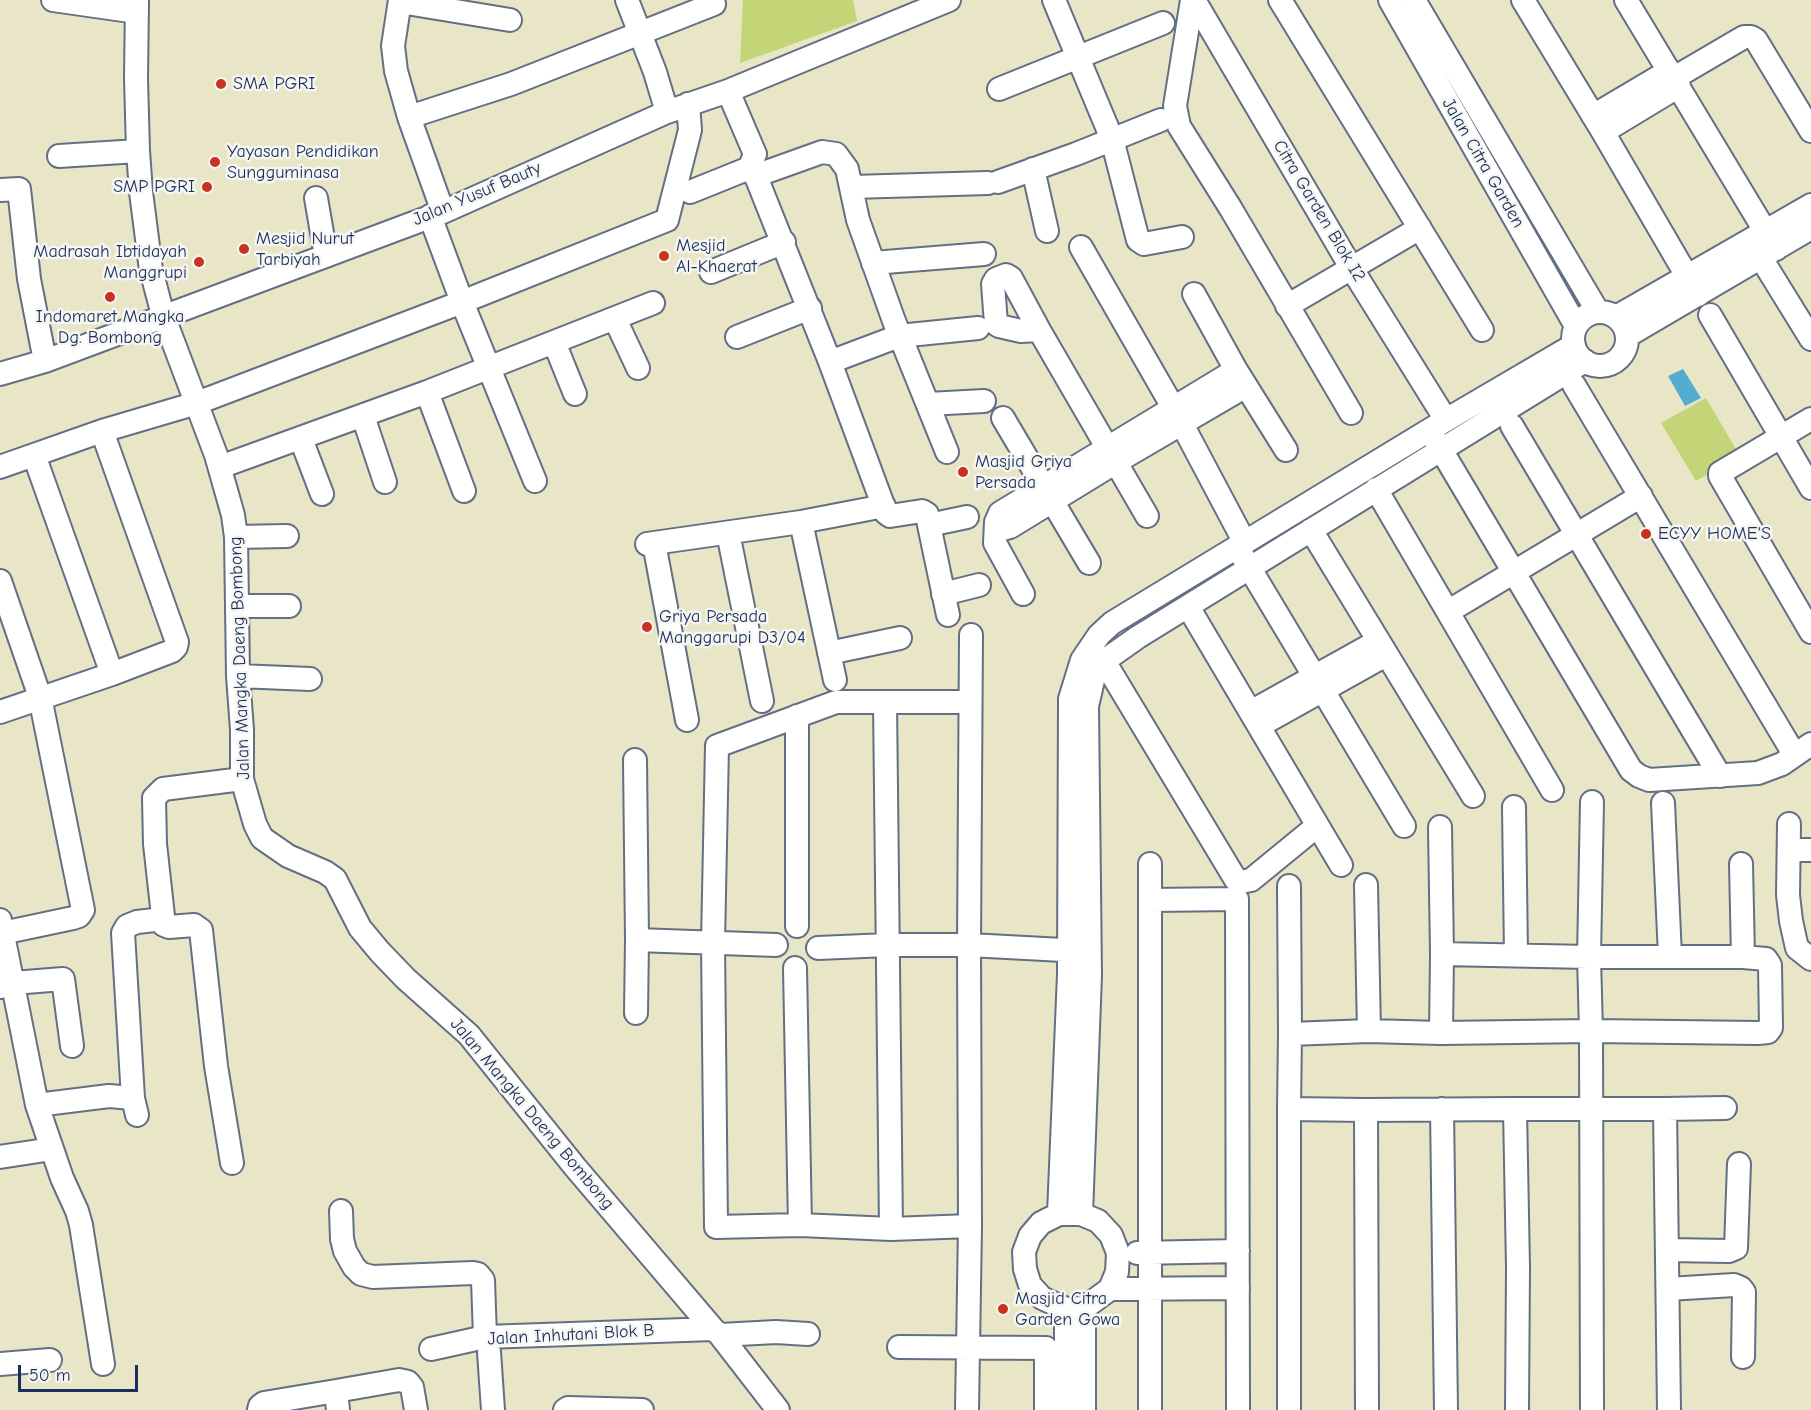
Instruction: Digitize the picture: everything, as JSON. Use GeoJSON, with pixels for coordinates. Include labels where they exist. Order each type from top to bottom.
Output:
{"type":"FeatureCollection","features":[{"type":"Feature","properties":{"kind":"street"},"geometry":{"type":"LineString","coordinates":[[53,0],[137,6]]}},
{"type":"Feature","properties":{"kind":"street"},"geometry":{"type":"LineString","coordinates":[[627,0],[667,112]]}},
{"type":"Feature","properties":{"kind":"street","name":"Jalan Yusuf Bauty"},"geometry":{"type":"LineString","coordinates":[[0,374],[45,361],[436,214],[667,112],[721,93],[949,0]]}},
{"type":"Feature","properties":{"kind":"street"},"geometry":{"type":"LineString","coordinates":[[1054,0],[1112,139],[1138,240],[1144,244],[1182,237]]}},
{"type":"Feature","properties":{"kind":"street"},"geometry":{"type":"LineString","coordinates":[[1193,0],[1175,106],[1179,126],[1351,413]]}},
{"type":"Feature","properties":{"kind":"street","name":"Citra Garden Blok I2"},"geometry":{"type":"LineString","coordinates":[[1193,0],[1349,263],[1438,425],[1442,449],[1631,770],[1649,780],[1758,773],[1782,764],[1803,749]]}},
{"type":"Feature","properties":{"kind":"street"},"geometry":{"type":"LineString","coordinates":[[1280,0],[1482,330]]}},
{"type":"Feature","properties":{"kind":"street","name":"Jalan Citra Garden"},"geometry":{"type":"LineString","coordinates":[[1390,0],[1578,344]]}},
{"type":"Feature","properties":{"kind":"street","name":"Jalan Citra Garden"},"geometry":{"type":"LineString","coordinates":[[1414,0],[1613,322]]}},
{"type":"Feature","properties":{"kind":"street"},"geometry":{"type":"LineString","coordinates":[[1523,0],[1693,286]]}},
{"type":"Feature","properties":{"kind":"street"},"geometry":{"type":"LineString","coordinates":[[1626,0],[1674,78],[1768,246],[1811,339]]}},
{"type":"Feature","properties":{"kind":"street"},"geometry":{"type":"LineString","coordinates":[[510,20],[436,19],[400,1],[393,57],[462,302],[536,481]]}},
{"type":"Feature","properties":{"kind":"street"},"geometry":{"type":"LineString","coordinates":[[409,117],[511,84],[714,4]]}},
{"type":"Feature","properties":{"kind":"street","name":"Jalan Mangka Daeng Bombong"},"geometry":{"type":"LineString","coordinates":[[137,6],[138,151],[151,270],[163,315],[230,498],[236,537],[242,779],[248,805],[262,838],[288,856],[325,872],[335,879],[360,928],[380,952],[406,979],[469,1035],[568,1159],[717,1332],[778,1410]]}},
{"type":"Feature","properties":{"kind":"street"},"geometry":{"type":"LineString","coordinates":[[999,88],[1164,23]]}},
{"type":"Feature","properties":{"kind":"street"},"geometry":{"type":"LineString","coordinates":[[1598,124],[1744,37],[1751,37],[1756,40],[1811,131]]}},
{"type":"Feature","properties":{"kind":"street"},"geometry":{"type":"LineString","coordinates":[[721,93],[742,160],[753,169],[784,242],[884,506],[890,516],[925,512],[946,604],[979,585]]}},
{"type":"Feature","properties":{"kind":"street"},"geometry":{"type":"LineString","coordinates":[[0,467],[102,431],[197,403],[462,302],[667,220],[690,130],[688,104]]}},
{"type":"Feature","properties":{"kind":"street"},"geometry":{"type":"LineString","coordinates":[[852,186],[993,182],[1161,120]]}},
{"type":"Feature","properties":{"kind":"street"},"geometry":{"type":"LineString","coordinates":[[59,156],[138,151]]}},
{"type":"Feature","properties":{"kind":"street"},"geometry":{"type":"LineString","coordinates":[[690,192],[753,169],[822,152],[836,154],[847,169],[858,220],[873,263],[899,336],[947,452]]}},
{"type":"Feature","properties":{"kind":"street"},"geometry":{"type":"LineString","coordinates":[[1033,169],[1047,231]]}},
{"type":"Feature","properties":{"kind":"street"},"geometry":{"type":"LineString","coordinates":[[0,190],[19,189],[29,279],[45,361]]}},
{"type":"Feature","properties":{"kind":"street"},"geometry":{"type":"LineString","coordinates":[[316,198],[326,256]]}},
{"type":"Feature","properties":{"kind":"street"},"geometry":{"type":"LineString","coordinates":[[1768,246],[1811,205]]}},
{"type":"Feature","properties":{"kind":"street"},"geometry":{"type":"LineString","coordinates":[[1285,301],[1417,223]]}},
{"type":"Feature","properties":{"kind":"street"},"geometry":{"type":"LineString","coordinates":[[1079,703],[1104,661],[1138,637],[1442,449],[1578,344],[1587,315],[1613,322],[1693,286],[1768,246],[1811,228]]}},
{"type":"Feature","properties":{"kind":"street"},"geometry":{"type":"LineString","coordinates":[[711,272],[784,242]]}},
{"type":"Feature","properties":{"kind":"street"},"geometry":{"type":"LineString","coordinates":[[1081,247],[1178,416],[1241,545],[1250,569],[1404,826]]}},
{"type":"Feature","properties":{"kind":"street"},"geometry":{"type":"LineString","coordinates":[[873,263],[984,254]]}},
{"type":"Feature","properties":{"kind":"street"},"geometry":{"type":"LineString","coordinates":[[1194,294],[1241,378],[1286,450]]}},
{"type":"Feature","properties":{"kind":"street"},"geometry":{"type":"LineString","coordinates":[[220,467],[428,392],[653,303]]}},
{"type":"Feature","properties":{"kind":"street"},"geometry":{"type":"LineString","coordinates":[[737,337],[810,308]]}},
{"type":"Feature","properties":{"kind":"street"},"geometry":{"type":"LineString","coordinates":[[1710,315],[1811,488]]}},
{"type":"Feature","properties":{"kind":"street"},"geometry":{"type":"LineString","coordinates":[[615,319],[638,368]]}},
{"type":"Feature","properties":{"kind":"street"},"geometry":{"type":"LineString","coordinates":[[1578,344],[1598,366],[1613,362],[1624,351],[1613,322]]}},
{"type":"Feature","properties":{"kind":"street"},"geometry":{"type":"LineString","coordinates":[[830,362],[899,336],[978,328]]}},
{"type":"Feature","properties":{"kind":"street"},"geometry":{"type":"LineString","coordinates":[[1039,330],[1147,516]]}},
{"type":"Feature","properties":{"kind":"street"},"geometry":{"type":"LineString","coordinates":[[554,342],[575,394]]}},
{"type":"Feature","properties":{"kind":"street"},"geometry":{"type":"LineString","coordinates":[[1070,1214],[1079,975],[1079,703],[1082,660],[1099,634],[1112,623],[1438,425],[1578,344]]}},
{"type":"Feature","properties":{"kind":"street"},"geometry":{"type":"LineString","coordinates":[[1023,594],[996,548],[995,543],[1002,523],[1241,378]]}},
{"type":"Feature","properties":{"kind":"street"},"geometry":{"type":"LineString","coordinates":[[1574,385],[1638,491],[1803,749]]}},
{"type":"Feature","properties":{"kind":"street"},"geometry":{"type":"LineString","coordinates":[[428,392],[464,491]]}},
{"type":"Feature","properties":{"kind":"street"},"geometry":{"type":"LineString","coordinates":[[928,404],[984,401]]}},
{"type":"Feature","properties":{"kind":"street"},"geometry":{"type":"LineString","coordinates":[[363,416],[385,482]]}},
{"type":"Feature","properties":{"kind":"street"},"geometry":{"type":"LineString","coordinates":[[1003,418],[1089,563]]}},
{"type":"Feature","properties":{"kind":"street"},"geometry":{"type":"LineString","coordinates":[[1811,419],[1784,444],[1723,479],[1811,632]]}},
{"type":"Feature","properties":{"kind":"street"},"geometry":{"type":"LineString","coordinates":[[1512,426],[1720,776]]}},
{"type":"Feature","properties":{"kind":"street"},"geometry":{"type":"LineString","coordinates":[[0,712],[112,674],[172,651],[176,647],[177,642],[102,431]]}},
{"type":"Feature","properties":{"kind":"street"},"geometry":{"type":"LineString","coordinates":[[1784,444],[1811,436]]}},
{"type":"Feature","properties":{"kind":"street"},"geometry":{"type":"LineString","coordinates":[[301,439],[322,494]]}},
{"type":"Feature","properties":{"kind":"street"},"geometry":{"type":"LineString","coordinates":[[34,455],[112,674]]}},
{"type":"Feature","properties":{"kind":"street"},"geometry":{"type":"LineString","coordinates":[[1376,489],[1552,790]]}},
{"type":"Feature","properties":{"kind":"street"},"geometry":{"type":"LineString","coordinates":[[1446,606],[1638,491]]}},
{"type":"Feature","properties":{"kind":"street"},"geometry":{"type":"LineString","coordinates":[[687,720],[650,544],[801,522],[884,506]]}},
{"type":"Feature","properties":{"kind":"street"},"geometry":{"type":"LineString","coordinates":[[929,525],[967,517]]}},
{"type":"Feature","properties":{"kind":"street"},"geometry":{"type":"LineString","coordinates":[[801,522],[835,680]]}},
{"type":"Feature","properties":{"kind":"street"},"geometry":{"type":"LineString","coordinates":[[1311,530],[1473,796]]}},
{"type":"Feature","properties":{"kind":"street"},"geometry":{"type":"LineString","coordinates":[[728,533],[762,701]]}},
{"type":"Feature","properties":{"kind":"street"},"geometry":{"type":"LineString","coordinates":[[236,537],[287,536]]}},
{"type":"Feature","properties":{"kind":"street"},"geometry":{"type":"LineString","coordinates":[[0,581],[40,698],[83,909],[80,916],[73,918],[1,926],[6,985],[51,1149],[81,1225],[103,1364]]}},
{"type":"Feature","properties":{"kind":"street"},"geometry":{"type":"LineString","coordinates":[[237,606],[289,606]]}},
{"type":"Feature","properties":{"kind":"street"},"geometry":{"type":"LineString","coordinates":[[1193,615],[1341,865]]}},
{"type":"Feature","properties":{"kind":"street"},"geometry":{"type":"LineString","coordinates":[[967,1410],[970,1226],[971,635]]}},
{"type":"Feature","properties":{"kind":"street"},"geometry":{"type":"LineString","coordinates":[[829,653],[900,638]]}},
{"type":"Feature","properties":{"kind":"street"},"geometry":{"type":"LineString","coordinates":[[1255,719],[1382,648]]}},
{"type":"Feature","properties":{"kind":"street"},"geometry":{"type":"LineString","coordinates":[[1104,661],[1236,880],[1241,882],[1251,879],[1317,826]]}},
{"type":"Feature","properties":{"kind":"street"},"geometry":{"type":"LineString","coordinates":[[238,676],[310,679]]}},
{"type":"Feature","properties":{"kind":"street"},"geometry":{"type":"LineString","coordinates":[[970,702],[836,702],[717,746],[713,943],[716,1227],[800,1225],[891,1229],[970,1226]]}},
{"type":"Feature","properties":{"kind":"street"},"geometry":{"type":"LineString","coordinates":[[885,702],[891,1229]]}},
{"type":"Feature","properties":{"kind":"street"},"geometry":{"type":"LineString","coordinates":[[797,716],[797,926]]}},
{"type":"Feature","properties":{"kind":"street"},"geometry":{"type":"LineString","coordinates":[[635,760],[636,1013]]}},
{"type":"Feature","properties":{"kind":"street"},"geometry":{"type":"LineString","coordinates":[[232,1163],[216,1066],[201,930],[194,925],[169,927],[164,925],[155,844],[154,798],[163,789],[242,779]]}},
{"type":"Feature","properties":{"kind":"street"},"geometry":{"type":"LineString","coordinates":[[1592,802],[1589,957],[1592,1410]]}},
{"type":"Feature","properties":{"kind":"street"},"geometry":{"type":"LineString","coordinates":[[1663,803],[1670,956]]}},
{"type":"Feature","properties":{"kind":"street"},"geometry":{"type":"LineString","coordinates":[[1514,807],[1516,955]]}},
{"type":"Feature","properties":{"kind":"street"},"geometry":{"type":"LineString","coordinates":[[1789,824],[1800,850],[1788,895],[1795,941],[1797,948],[1811,959]]}},
{"type":"Feature","properties":{"kind":"street"},"geometry":{"type":"LineString","coordinates":[[1440,827],[1441,1033]]}},
{"type":"Feature","properties":{"kind":"street"},"geometry":{"type":"LineString","coordinates":[[1150,864],[1150,1410]]}},
{"type":"Feature","properties":{"kind":"street"},"geometry":{"type":"LineString","coordinates":[[1740,864],[1743,957]]}},
{"type":"Feature","properties":{"kind":"street"},"geometry":{"type":"LineString","coordinates":[[1366,885],[1369,1031]]}},
{"type":"Feature","properties":{"kind":"street"},"geometry":{"type":"LineString","coordinates":[[1289,886],[1289,1410]]}},
{"type":"Feature","properties":{"kind":"street"},"geometry":{"type":"LineString","coordinates":[[1150,900],[1238,899],[1238,1410]]}},
{"type":"Feature","properties":{"kind":"street"},"geometry":{"type":"LineString","coordinates":[[38,1104],[109,1096],[135,1106],[123,933],[127,926],[137,922],[163,919]]}},
{"type":"Feature","properties":{"kind":"street"},"geometry":{"type":"LineString","coordinates":[[797,926],[804,927],[814,935],[818,948],[816,955],[808,965],[795,968],[782,962],[776,945],[779,935],[784,930],[797,926]]}},
{"type":"Feature","properties":{"kind":"street"},"geometry":{"type":"LineString","coordinates":[[637,940],[776,945]]}},
{"type":"Feature","properties":{"kind":"street"},"geometry":{"type":"LineString","coordinates":[[818,948],[969,945],[1079,951]]}},
{"type":"Feature","properties":{"kind":"street"},"geometry":{"type":"LineString","coordinates":[[1290,1034],[1369,1031],[1441,1033],[1591,1030],[1758,1033],[1768,1032],[1771,1028],[1770,965],[1766,958],[1762,957],[1442,954]]}},
{"type":"Feature","properties":{"kind":"street"},"geometry":{"type":"LineString","coordinates":[[795,968],[800,1225]]}},
{"type":"Feature","properties":{"kind":"street"},"geometry":{"type":"LineString","coordinates":[[6,985],[63,980],[72,1046]]}},
{"type":"Feature","properties":{"kind":"street"},"geometry":{"type":"LineString","coordinates":[[1290,1108],[1366,1110],[1725,1108]]}},
{"type":"Feature","properties":{"kind":"street"},"geometry":{"type":"LineString","coordinates":[[1442,1109],[1446,1410]]}},
{"type":"Feature","properties":{"kind":"street"},"geometry":{"type":"LineString","coordinates":[[1515,1109],[1518,1410]]}},
{"type":"Feature","properties":{"kind":"street"},"geometry":{"type":"LineString","coordinates":[[1665,1109],[1669,1410]]}},
{"type":"Feature","properties":{"kind":"street"},"geometry":{"type":"LineString","coordinates":[[1366,1110],[1367,1410]]}},
{"type":"Feature","properties":{"kind":"street"},"geometry":{"type":"LineString","coordinates":[[0,1157],[51,1149]]}},
{"type":"Feature","properties":{"kind":"street"},"geometry":{"type":"LineString","coordinates":[[1667,1250],[1729,1251],[1736,1248],[1739,1164]]}},
{"type":"Feature","properties":{"kind":"street"},"geometry":{"type":"LineString","coordinates":[[341,1210],[342,1239],[345,1251],[361,1274],[373,1277],[473,1273],[478,1274],[483,1280],[493,1410]]}},
{"type":"Feature","properties":{"kind":"street"},"geometry":{"type":"LineString","coordinates":[[1070,1214],[1098,1221],[1111,1235],[1118,1253],[1117,1272],[1110,1289],[1096,1301],[1075,1308],[1042,1298],[1030,1285],[1025,1269],[1024,1252],[1030,1236],[1041,1223],[1070,1214]]}},
{"type":"Feature","properties":{"kind":"street"},"geometry":{"type":"LineString","coordinates":[[1118,1253],[1238,1251]]}},
{"type":"Feature","properties":{"kind":"street"},"geometry":{"type":"LineString","coordinates":[[1668,1288],[1734,1285],[1741,1288],[1744,1293],[1743,1358]]}},
{"type":"Feature","properties":{"kind":"street"},"geometry":{"type":"LineString","coordinates":[[1110,1289],[1238,1288]]}},
{"type":"Feature","properties":{"kind":"street"},"geometry":{"type":"LineString","coordinates":[[1075,1308],[1083,1410]]}},
{"type":"Feature","properties":{"kind":"street"},"geometry":{"type":"LineString","coordinates":[[1066,1410],[1075,1308]]}},
{"type":"Feature","properties":{"kind":"street","name":"Jalan Inhutani Blok B"},"geometry":{"type":"LineString","coordinates":[[430,1348],[717,1332],[808,1334]]}},
{"type":"Feature","properties":{"kind":"street"},"geometry":{"type":"LineString","coordinates":[[899,1347],[1046,1348],[1046,1410]]}},
{"type":"Feature","properties":{"kind":"street"},"geometry":{"type":"LineString","coordinates":[[0,1364],[50,1360]]}},
{"type":"Feature","properties":{"kind":"street"},"geometry":{"type":"LineString","coordinates":[[259,1410],[264,1403],[337,1400],[404,1380],[412,1387],[416,1410]]}},
{"type":"Feature","properties":{"kind":"street"},"geometry":{"type":"LineString","coordinates":[[565,1410],[640,1410]]}},
{"type":"Feature","properties":{"kind":"green space"},"geometry":{"type":"Polygon","coordinates":[[[743,0],[853,0],[857,21],[740,63],[743,0]]]}},
{"type":"Feature","properties":{"kind":"green space"},"geometry":{"type":"Polygon","coordinates":[[[1706,398],[1740,456],[1696,481],[1661,423],[1706,398]]]}},
{"type":"Feature","properties":{"kind":"water"},"geometry":{"type":"Polygon","coordinates":[[[1683,369],[1701,398],[1685,406],[1668,376],[1683,369]]]}},
{"type":"Feature","properties":{"kind":"place","name":"SMA PGRI"},"geometry":{"type":"Point","coordinates":[221,84]}},
{"type":"Feature","properties":{"kind":"place","name":"Yayasan Pendidikan Sungguminasa"},"geometry":{"type":"Point","coordinates":[215,162]}},
{"type":"Feature","properties":{"kind":"place","name":"SMP PGRI"},"geometry":{"type":"Point","coordinates":[207,187]}},
{"type":"Feature","properties":{"kind":"place","name":"Mesjid Nurut Tarbiyah"},"geometry":{"type":"Point","coordinates":[244,249]}},
{"type":"Feature","properties":{"kind":"place","name":"Mesjid Al-Khaerat"},"geometry":{"type":"Point","coordinates":[664,256]}},
{"type":"Feature","properties":{"kind":"place","name":"Madrasah Ibtidayah Manggrupi"},"geometry":{"type":"Point","coordinates":[199,262]}},
{"type":"Feature","properties":{"kind":"place","name":"Indomaret Mangka Dg. Bombong"},"geometry":{"type":"Point","coordinates":[110,297]}},
{"type":"Feature","properties":{"kind":"place","name":"Masjid Griya Persada"},"geometry":{"type":"Point","coordinates":[963,472]}},
{"type":"Feature","properties":{"kind":"place","name":"ECYY HOME'S"},"geometry":{"type":"Point","coordinates":[1646,534]}},
{"type":"Feature","properties":{"kind":"place","name":"Griya Persada Manggarupi D3/04"},"geometry":{"type":"Point","coordinates":[647,627]}},
{"type":"Feature","properties":{"kind":"place","name":"Masjid Citra Garden Gowa"},"geometry":{"type":"Point","coordinates":[1003,1309]}}]}
